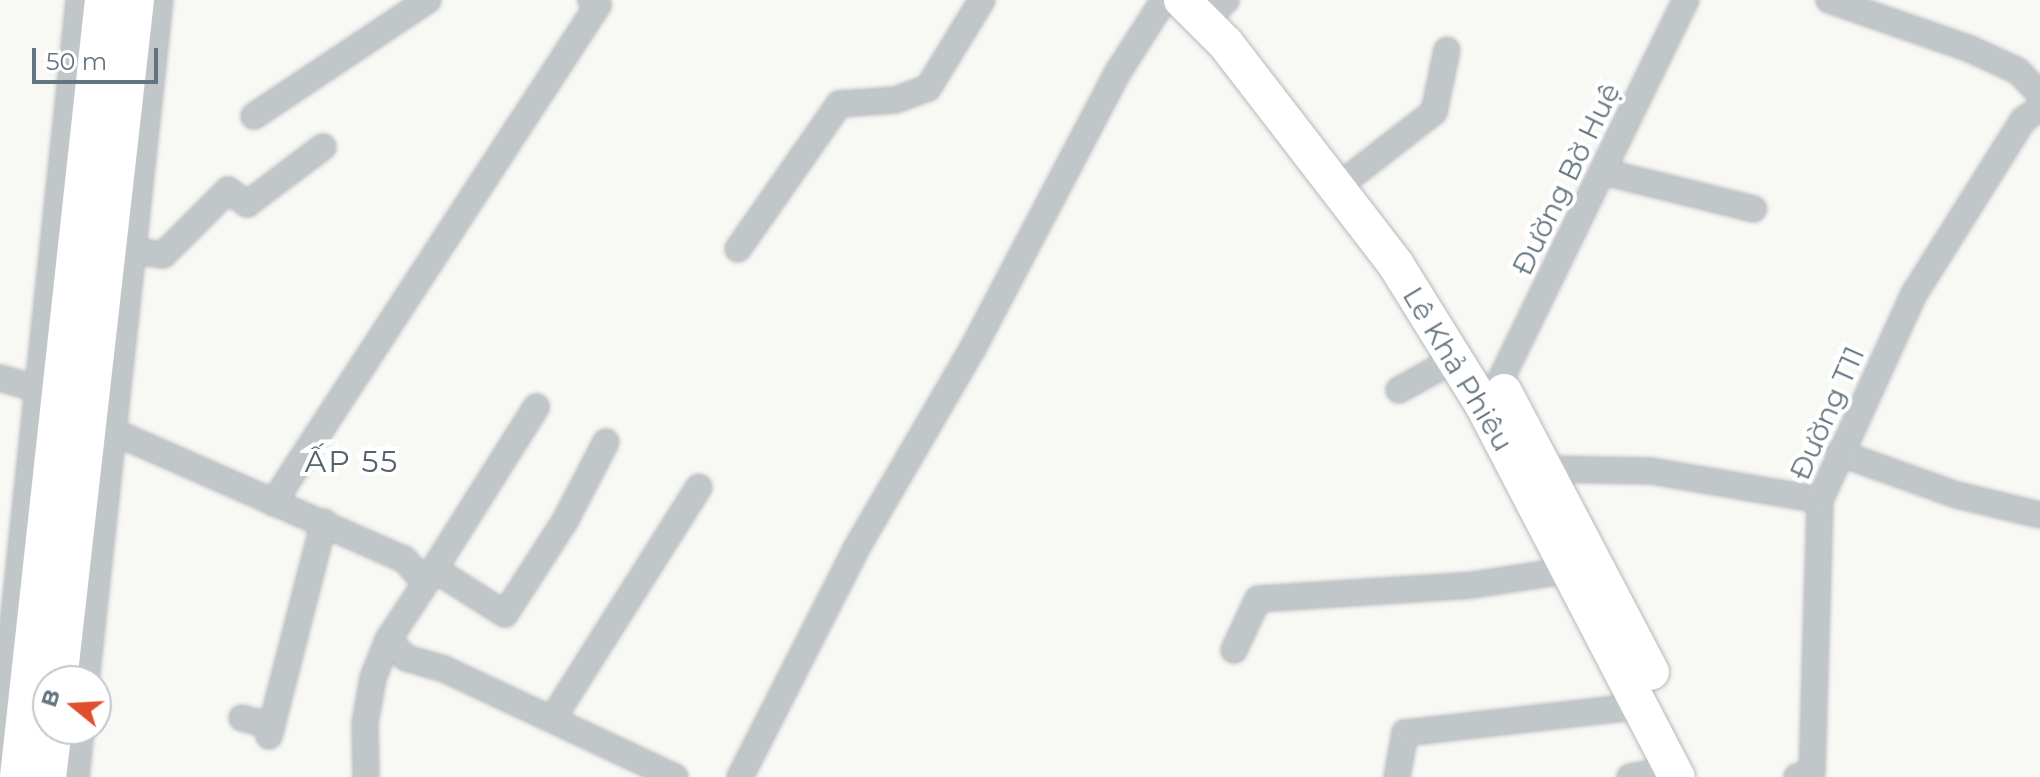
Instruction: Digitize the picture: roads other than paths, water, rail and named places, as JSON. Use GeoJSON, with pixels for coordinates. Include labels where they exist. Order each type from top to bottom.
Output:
{"type":"FeatureCollection","features":[{"type":"Feature","properties":{"kind":"highway"},"geometry":{"type":"LineString","coordinates":[[18,777],[103,0]]}},
{"type":"Feature","properties":{"kind":"highway"},"geometry":{"type":"LineString","coordinates":[[61,665],[136,0]]}},
{"type":"Feature","properties":{"kind":"highway","name":"Lê Khả Phiêu"},"geometry":{"type":"LineString","coordinates":[[1182,0],[1226,44],[1387,253],[1455,359],[1642,706],[1685,774]]}},
{"type":"Feature","properties":{"kind":"highway","name":"Lê Khả Phiêu"},"geometry":{"type":"LineString","coordinates":[[1219,2],[1255,44],[1426,269],[1499,383],[1546,469],[1685,774]]}},
{"type":"Feature","properties":{"kind":"highway"},"geometry":{"type":"LineString","coordinates":[[48,777],[52,745]]}},
{"type":"Feature","properties":{"kind":"street"},"geometry":{"type":"LineString","coordinates":[[0,747],[41,390],[79,0]]}},
{"type":"Feature","properties":{"kind":"street"},"geometry":{"type":"LineString","coordinates":[[88,665],[160,0]]}},
{"type":"Feature","properties":{"kind":"street"},"geometry":{"type":"LineString","coordinates":[[254,116],[428,0]]}},
{"type":"Feature","properties":{"kind":"street"},"geometry":{"type":"LineString","coordinates":[[273,503],[598,5],[591,0]]}},
{"type":"Feature","properties":{"kind":"street"},"geometry":{"type":"LineString","coordinates":[[738,249],[839,104],[895,100],[928,88],[982,0]]}},
{"type":"Feature","properties":{"kind":"street"},"geometry":{"type":"LineString","coordinates":[[740,777],[856,549],[973,348],[1118,72],[1164,0]]}},
{"type":"Feature","properties":{"kind":"street","name":"Đường Bờ Huệ"},"geometry":{"type":"LineString","coordinates":[[1499,383],[1686,0]]}},
{"type":"Feature","properties":{"kind":"street"},"geometry":{"type":"LineString","coordinates":[[1829,0],[1968,48],[2018,71],[2040,94]]}},
{"type":"Feature","properties":{"kind":"street"},"geometry":{"type":"LineString","coordinates":[[1354,174],[1434,112],[1447,50]]}},
{"type":"Feature","properties":{"kind":"street","name":"Đường T11"},"geometry":{"type":"LineString","coordinates":[[1797,777],[1812,772],[1820,500],[1914,294],[2023,120],[2040,108]]}},
{"type":"Feature","properties":{"kind":"street"},"geometry":{"type":"LineString","coordinates":[[135,251],[163,255],[228,190],[247,204],[323,147]]}},
{"type":"Feature","properties":{"kind":"street"},"geometry":{"type":"LineString","coordinates":[[1604,172],[1754,209]]}},
{"type":"Feature","properties":{"kind":"street"},"geometry":{"type":"LineString","coordinates":[[1399,390],[1455,359]]}},
{"type":"Feature","properties":{"kind":"street"},"geometry":{"type":"LineString","coordinates":[[0,378],[41,390]]}},
{"type":"Feature","properties":{"kind":"street"},"geometry":{"type":"LineString","coordinates":[[366,777],[365,723],[373,678],[388,640],[536,407]]}},
{"type":"Feature","properties":{"kind":"street"},"geometry":{"type":"LineString","coordinates":[[114,432],[404,559],[421,578],[428,578],[505,614],[565,521],[606,442]]}},
{"type":"Feature","properties":{"kind":"street"},"geometry":{"type":"LineString","coordinates":[[1839,453],[1957,495],[2040,515]]}},
{"type":"Feature","properties":{"kind":"street"},"geometry":{"type":"LineString","coordinates":[[1546,469],[1651,471],[1820,500]]}},
{"type":"Feature","properties":{"kind":"street"},"geometry":{"type":"LineString","coordinates":[[553,718],[699,487]]}},
{"type":"Feature","properties":{"kind":"street"},"geometry":{"type":"LineString","coordinates":[[242,718],[270,731],[324,522]]}},
{"type":"Feature","properties":{"kind":"street"},"geometry":{"type":"LineString","coordinates":[[1234,650],[1258,599],[1472,585],[1570,570]]}},
{"type":"Feature","properties":{"kind":"street"},"geometry":{"type":"LineString","coordinates":[[388,640],[406,658],[444,669],[675,777]]}},
{"type":"Feature","properties":{"kind":"street"},"geometry":{"type":"LineString","coordinates":[[1397,777],[1405,733],[1642,706]]}},
{"type":"Feature","properties":{"kind":"street"},"geometry":{"type":"LineString","coordinates":[[76,777],[79,745]]}},
{"type":"Feature","properties":{"kind":"street"},"geometry":{"type":"LineString","coordinates":[[1630,777],[1685,774]]}},
{"type":"Feature","properties":{"kind":"district","name":"ẤP 55"},"geometry":{"type":"Point","coordinates":[352,462]}}]}
